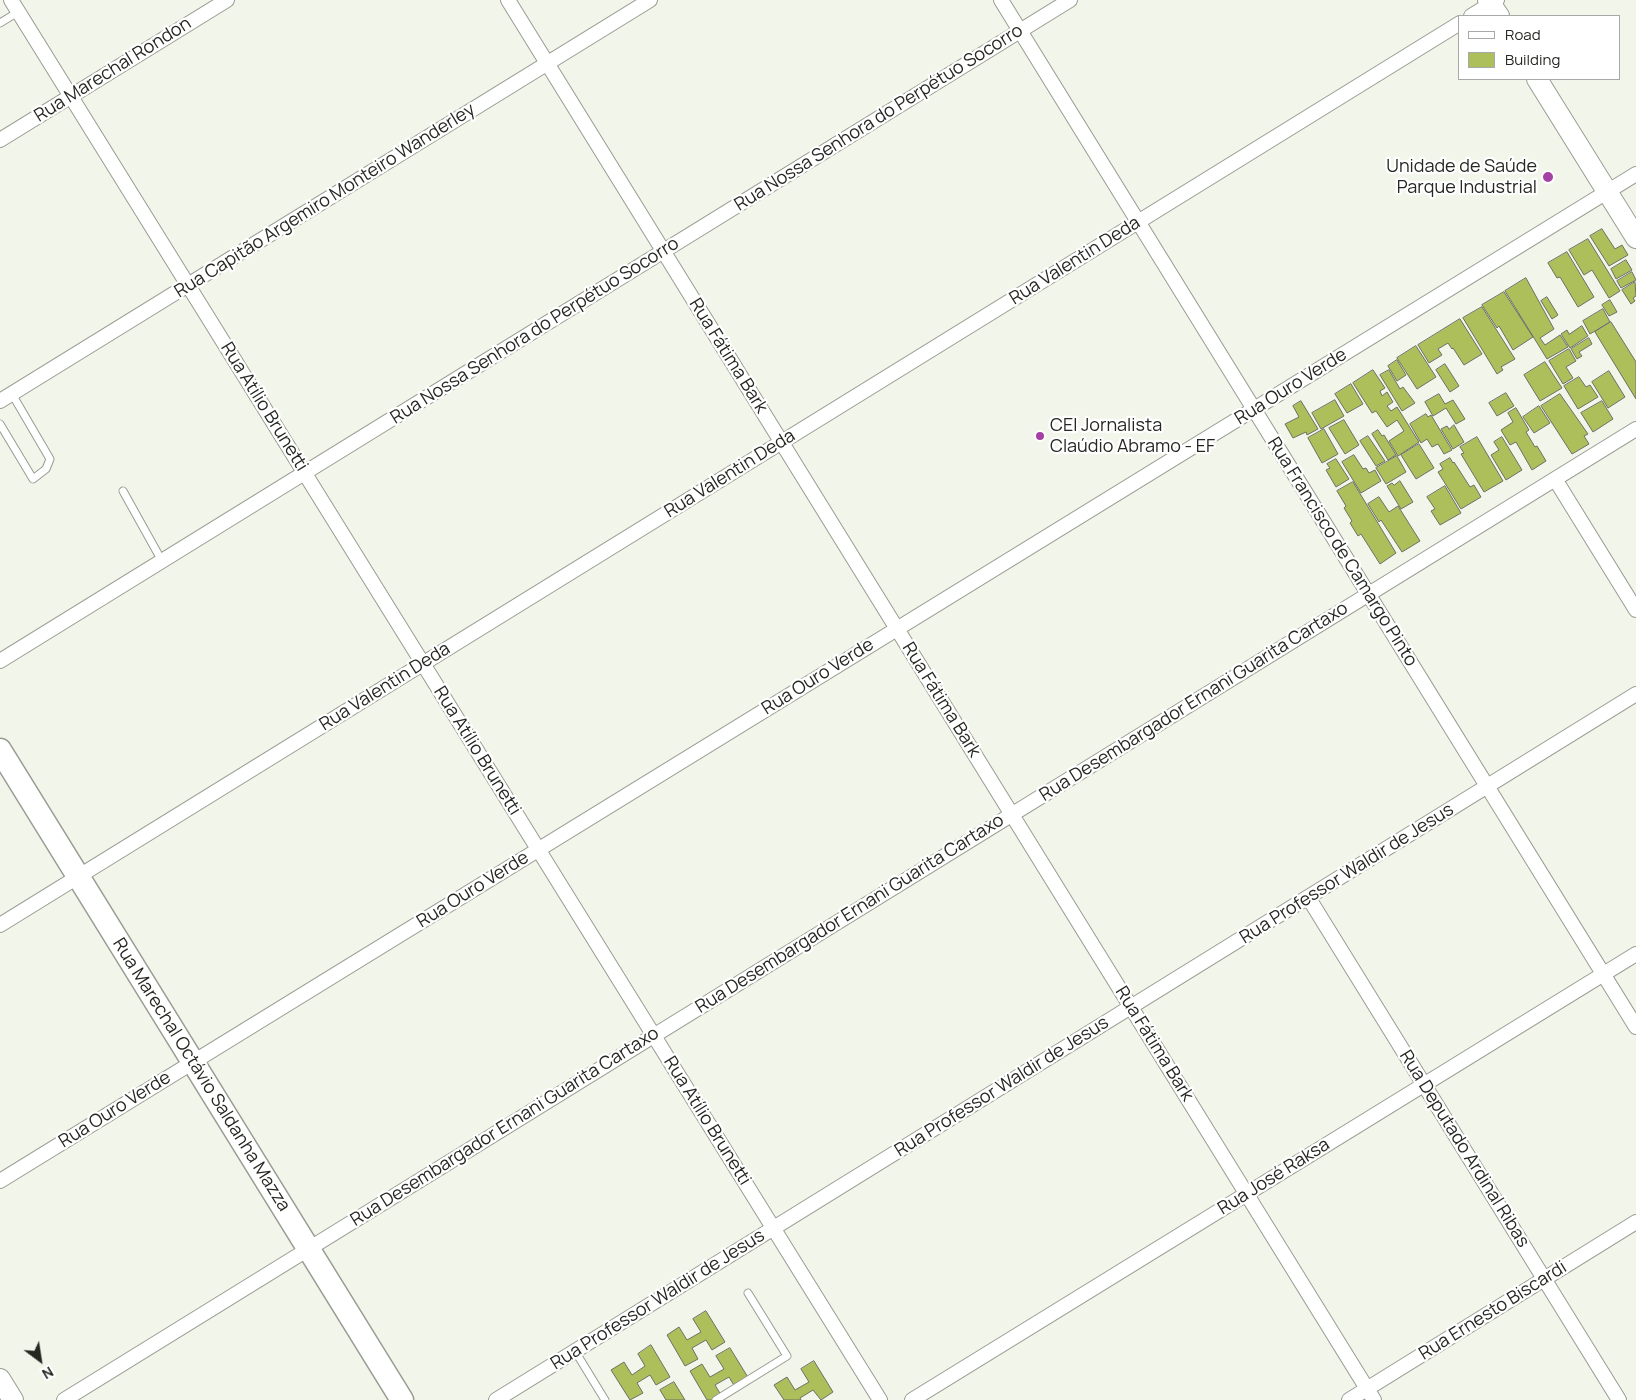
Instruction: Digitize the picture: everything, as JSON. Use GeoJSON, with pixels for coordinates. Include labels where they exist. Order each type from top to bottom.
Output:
{"type":"FeatureCollection","features":[{"type":"Feature","properties":{"kind":"main road","name":"Rua Marechal Octávio Saldanha Mazza"},"geometry":{"type":"LineString","coordinates":[[0,750],[402,1400]]}},
{"type":"Feature","properties":{"kind":"street","name":"Rua Marechal Rondon"},"geometry":{"type":"LineString","coordinates":[[0,140],[227,0]]}},
{"type":"Feature","properties":{"kind":"street","name":"Rua Fátima Bark"},"geometry":{"type":"LineString","coordinates":[[508,0],[1371,1394]]}},
{"type":"Feature","properties":{"kind":"street","name":"Rua Capitão Argemiro Monteiro Wanderley"},"geometry":{"type":"LineString","coordinates":[[6,398],[650,0]]}},
{"type":"Feature","properties":{"kind":"street","name":"Rua Francisco de Camargo Pinto"},"geometry":{"type":"LineString","coordinates":[[1001,0],[1636,1027]]}},
{"type":"Feature","properties":{"kind":"street","name":"Rua Nossa Senhora do Perpétuo Socorro"},"geometry":{"type":"LineString","coordinates":[[0,661],[1070,0]]}},
{"type":"Feature","properties":{"kind":"street"},"geometry":{"type":"LineString","coordinates":[[1473,15],[1494,5]]}},
{"type":"Feature","properties":{"kind":"street","name":"Rua Atílio Brunetti"},"geometry":{"type":"LineString","coordinates":[[15,6],[880,1400]]}},
{"type":"Feature","properties":{"kind":"street","name":"Rua Valentin Deda"},"geometry":{"type":"LineString","coordinates":[[0,925],[1458,24]]}},
{"type":"Feature","properties":{"kind":"street"},"geometry":{"type":"LineString","coordinates":[[1538,80],[1636,238]]}},
{"type":"Feature","properties":{"kind":"street","name":"Rua Ouro Verde"},"geometry":{"type":"LineString","coordinates":[[0,1181],[1636,174]]}},
{"type":"Feature","properties":{"kind":"street","name":"Rua Desembargador Ernani Guarita Cartaxo"},"geometry":{"type":"LineString","coordinates":[[64,1400],[1636,429]]}},
{"type":"Feature","properties":{"kind":"street"},"geometry":{"type":"LineString","coordinates":[[1555,479],[1636,610]]}},
{"type":"Feature","properties":{"kind":"street","name":"Rua Professor Waldir de Jesus"},"geometry":{"type":"LineString","coordinates":[[496,1400],[1636,694]]}},
{"type":"Feature","properties":{"kind":"street","name":"Rua Deputado Ardinal Ribas"},"geometry":{"type":"LineString","coordinates":[[1308,897],[1619,1400]]}},
{"type":"Feature","properties":{"kind":"street","name":"Rua José Raksa"},"geometry":{"type":"LineString","coordinates":[[912,1400],[1636,954]]}},
{"type":"Feature","properties":{"kind":"street","name":"Rua Ernesto Biscardi"},"geometry":{"type":"LineString","coordinates":[[1349,1400],[1371,1394],[1544,1279],[1636,1222]]}},
{"type":"Feature","properties":{"kind":"street"},"geometry":{"type":"LineString","coordinates":[[0,1379],[13,1400]]}},
{"type":"Feature","properties":{"kind":"lane"},"geometry":{"type":"LineString","coordinates":[[0,23],[15,6]]}},
{"type":"Feature","properties":{"kind":"lane"},"geometry":{"type":"LineString","coordinates":[[0,424],[33,479],[46,469],[50,459],[6,398]]}},
{"type":"Feature","properties":{"kind":"lane"},"geometry":{"type":"LineString","coordinates":[[122,491],[162,561]]}},
{"type":"Feature","properties":{"kind":"lane"},"geometry":{"type":"LineString","coordinates":[[716,1400],[787,1356],[748,1293]]}},
{"type":"Feature","properties":{"kind":"lane"},"geometry":{"type":"LineString","coordinates":[[575,1351],[605,1400]]}},
{"type":"Feature","properties":{"kind":"building"},"geometry":{"type":"Polygon","coordinates":[[[1602,229],[1615,249],[1622,245],[1628,255],[1609,266],[1590,236],[1602,229]]]}},
{"type":"Feature","properties":{"kind":"building"},"geometry":{"type":"Polygon","coordinates":[[[1588,239],[1620,291],[1609,298],[1592,270],[1584,275],[1569,250],[1588,239]]]}},
{"type":"Feature","properties":{"kind":"building"},"geometry":{"type":"Polygon","coordinates":[[[1567,252],[1594,297],[1578,307],[1560,277],[1557,278],[1548,263],[1567,252]]]}},
{"type":"Feature","properties":{"kind":"building"},"geometry":{"type":"Polygon","coordinates":[[[1626,260],[1632,270],[1616,279],[1611,269],[1626,260]]]}},
{"type":"Feature","properties":{"kind":"building"},"geometry":{"type":"Polygon","coordinates":[[[1632,272],[1636,280],[1621,288],[1617,281],[1632,272]]]}},
{"type":"Feature","properties":{"kind":"building"},"geometry":{"type":"Polygon","coordinates":[[[1526,278],[1554,329],[1540,338],[1545,345],[1560,335],[1568,347],[1547,359],[1505,291],[1526,278]]]}},
{"type":"Feature","properties":{"kind":"building"},"geometry":{"type":"Polygon","coordinates":[[[1635,282],[1636,296],[1633,298],[1635,301],[1631,304],[1622,290],[1635,282]]]}},
{"type":"Feature","properties":{"kind":"building"},"geometry":{"type":"Polygon","coordinates":[[[1504,292],[1533,337],[1513,350],[1499,326],[1497,328],[1482,305],[1504,292]]]}},
{"type":"Feature","properties":{"kind":"building"},"geometry":{"type":"Polygon","coordinates":[[[1547,297],[1558,315],[1552,319],[1541,301],[1547,297]]]}},
{"type":"Feature","properties":{"kind":"building"},"geometry":{"type":"Polygon","coordinates":[[[1610,300],[1617,312],[1609,316],[1602,305],[1610,300]]]}},
{"type":"Feature","properties":{"kind":"building"},"geometry":{"type":"Polygon","coordinates":[[[1482,307],[1515,359],[1501,367],[1503,370],[1497,374],[1463,318],[1482,307]]]}},
{"type":"Feature","properties":{"kind":"building"},"geometry":{"type":"Polygon","coordinates":[[[1603,309],[1610,322],[1590,334],[1583,321],[1603,309]]]}},
{"type":"Feature","properties":{"kind":"building"},"geometry":{"type":"Polygon","coordinates":[[[1460,319],[1482,354],[1464,365],[1448,343],[1438,349],[1442,355],[1429,363],[1418,345],[1460,319]]]}},
{"type":"Feature","properties":{"kind":"building"},"geometry":{"type":"Polygon","coordinates":[[[1611,322],[1636,362],[1636,399],[1595,332],[1611,322]]]}},
{"type":"Feature","properties":{"kind":"building"},"geometry":{"type":"Polygon","coordinates":[[[1582,326],[1588,336],[1570,348],[1561,334],[1567,330],[1569,334],[1582,326]]]}},
{"type":"Feature","properties":{"kind":"building"},"geometry":{"type":"Polygon","coordinates":[[[1589,338],[1592,344],[1579,352],[1582,356],[1577,359],[1571,349],[1589,338]]]}},
{"type":"Feature","properties":{"kind":"building"},"geometry":{"type":"Polygon","coordinates":[[[1416,346],[1436,377],[1417,389],[1397,358],[1416,346]]]}},
{"type":"Feature","properties":{"kind":"building"},"geometry":{"type":"Polygon","coordinates":[[[1569,349],[1576,361],[1566,367],[1573,378],[1563,384],[1549,361],[1569,349]]]}},
{"type":"Feature","properties":{"kind":"building"},"geometry":{"type":"Polygon","coordinates":[[[1397,360],[1406,375],[1397,381],[1388,366],[1397,360]]]}},
{"type":"Feature","properties":{"kind":"building"},"geometry":{"type":"Polygon","coordinates":[[[1545,362],[1562,388],[1540,401],[1524,375],[1545,362]]]}},
{"type":"Feature","properties":{"kind":"building"},"geometry":{"type":"Polygon","coordinates":[[[1445,364],[1459,386],[1450,392],[1436,370],[1445,364]]]}},
{"type":"Feature","properties":{"kind":"building"},"geometry":{"type":"Polygon","coordinates":[[[1373,370],[1385,388],[1380,391],[1382,396],[1387,392],[1393,402],[1387,406],[1391,411],[1397,407],[1419,442],[1398,456],[1389,441],[1404,431],[1397,420],[1387,427],[1376,411],[1372,413],[1353,383],[1373,370]]]}},
{"type":"Feature","properties":{"kind":"building"},"geometry":{"type":"Polygon","coordinates":[[[1389,370],[1400,389],[1403,387],[1415,403],[1402,411],[1380,375],[1389,370]]]}},
{"type":"Feature","properties":{"kind":"building"},"geometry":{"type":"Polygon","coordinates":[[[1609,371],[1625,397],[1608,408],[1592,382],[1609,371]]]}},
{"type":"Feature","properties":{"kind":"building"},"geometry":{"type":"Polygon","coordinates":[[[1579,377],[1586,387],[1590,385],[1598,397],[1578,409],[1564,386],[1579,377]]]}},
{"type":"Feature","properties":{"kind":"building"},"geometry":{"type":"Polygon","coordinates":[[[1351,384],[1363,404],[1347,413],[1335,394],[1351,384]]]}},
{"type":"Feature","properties":{"kind":"building"},"geometry":{"type":"Polygon","coordinates":[[[1506,393],[1514,406],[1497,416],[1489,403],[1506,393]]]}},
{"type":"Feature","properties":{"kind":"building"},"geometry":{"type":"Polygon","coordinates":[[[1439,394],[1445,404],[1453,400],[1465,419],[1456,424],[1446,408],[1433,416],[1425,402],[1439,394]]]}},
{"type":"Feature","properties":{"kind":"building"},"geometry":{"type":"Polygon","coordinates":[[[1560,394],[1588,434],[1584,436],[1589,444],[1572,454],[1541,406],[1560,394]]]}},
{"type":"Feature","properties":{"kind":"building"},"geometry":{"type":"Polygon","coordinates":[[[1335,400],[1344,416],[1321,429],[1312,413],[1335,400]]]}},
{"type":"Feature","properties":{"kind":"building"},"geometry":{"type":"Polygon","coordinates":[[[1301,401],[1318,429],[1307,435],[1306,432],[1293,438],[1285,424],[1299,417],[1293,406],[1301,401]]]}},
{"type":"Feature","properties":{"kind":"building"},"geometry":{"type":"Polygon","coordinates":[[[1602,401],[1613,419],[1593,432],[1581,413],[1602,401]]]}},
{"type":"Feature","properties":{"kind":"building"},"geometry":{"type":"Polygon","coordinates":[[[1539,406],[1550,423],[1534,433],[1523,417],[1539,406]]]}},
{"type":"Feature","properties":{"kind":"building"},"geometry":{"type":"Polygon","coordinates":[[[1516,408],[1529,430],[1526,432],[1546,461],[1532,470],[1516,442],[1510,445],[1501,430],[1513,422],[1508,413],[1516,408]]]}},
{"type":"Feature","properties":{"kind":"building"},"geometry":{"type":"Polygon","coordinates":[[[1426,414],[1428,417],[1431,415],[1452,450],[1444,454],[1438,444],[1432,447],[1427,439],[1421,443],[1410,424],[1426,414]]]}},
{"type":"Feature","properties":{"kind":"building"},"geometry":{"type":"Polygon","coordinates":[[[1344,420],[1359,445],[1345,454],[1329,428],[1344,420]]]}},
{"type":"Feature","properties":{"kind":"building"},"geometry":{"type":"Polygon","coordinates":[[[1454,425],[1464,442],[1453,449],[1441,429],[1447,426],[1449,429],[1454,425]]]}},
{"type":"Feature","properties":{"kind":"building"},"geometry":{"type":"Polygon","coordinates":[[[1324,429],[1338,454],[1322,463],[1308,438],[1324,429]]]}},
{"type":"Feature","properties":{"kind":"building"},"geometry":{"type":"Polygon","coordinates":[[[1378,430],[1382,436],[1384,435],[1396,455],[1388,460],[1372,434],[1378,430]]]}},
{"type":"Feature","properties":{"kind":"building"},"geometry":{"type":"Polygon","coordinates":[[[1368,436],[1385,461],[1376,466],[1360,441],[1368,436]]]}},
{"type":"Feature","properties":{"kind":"building"},"geometry":{"type":"Polygon","coordinates":[[[1477,437],[1503,481],[1484,492],[1461,454],[1464,453],[1460,447],[1477,437]]]}},
{"type":"Feature","properties":{"kind":"building"},"geometry":{"type":"Polygon","coordinates":[[[1502,437],[1522,470],[1506,480],[1491,455],[1499,450],[1494,442],[1502,437]]]}},
{"type":"Feature","properties":{"kind":"building"},"geometry":{"type":"Polygon","coordinates":[[[1419,444],[1434,468],[1416,479],[1401,455],[1419,444]]]}},
{"type":"Feature","properties":{"kind":"building"},"geometry":{"type":"Polygon","coordinates":[[[1354,455],[1363,469],[1366,468],[1369,473],[1375,470],[1381,481],[1361,493],[1342,462],[1354,455]]]}},
{"type":"Feature","properties":{"kind":"building"},"geometry":{"type":"Polygon","coordinates":[[[1397,456],[1406,472],[1386,484],[1376,468],[1397,456]]]}},
{"type":"Feature","properties":{"kind":"building"},"geometry":{"type":"Polygon","coordinates":[[[1450,458],[1470,487],[1474,485],[1481,497],[1461,509],[1438,472],[1443,469],[1440,464],[1450,458]]]}},
{"type":"Feature","properties":{"kind":"building"},"geometry":{"type":"Polygon","coordinates":[[[1336,459],[1349,479],[1336,487],[1326,470],[1330,468],[1327,464],[1336,459]]]}},
{"type":"Feature","properties":{"kind":"building"},"geometry":{"type":"Polygon","coordinates":[[[1400,481],[1413,502],[1401,509],[1387,486],[1392,483],[1394,485],[1400,481]]]}},
{"type":"Feature","properties":{"kind":"building"},"geometry":{"type":"Polygon","coordinates":[[[1353,482],[1396,553],[1380,564],[1361,534],[1358,536],[1350,523],[1352,521],[1344,508],[1346,506],[1337,491],[1353,482]]]}},
{"type":"Feature","properties":{"kind":"building"},"geometry":{"type":"Polygon","coordinates":[[[1445,486],[1461,513],[1440,525],[1431,511],[1435,509],[1427,497],[1445,486]]]}},
{"type":"Feature","properties":{"kind":"building"},"geometry":{"type":"Polygon","coordinates":[[[1379,497],[1389,512],[1398,506],[1420,541],[1402,552],[1368,504],[1379,497]]]}},
{"type":"Feature","properties":{"kind":"building"},"geometry":{"type":"Polygon","coordinates":[[[706,1311],[725,1342],[712,1350],[706,1340],[692,1348],[698,1359],[685,1366],[667,1335],[679,1327],[687,1340],[701,1332],[693,1319],[706,1311]]]}},
{"type":"Feature","properties":{"kind":"building"},"geometry":{"type":"Polygon","coordinates":[[[651,1345],[670,1377],[656,1385],[650,1375],[637,1383],[643,1393],[630,1400],[611,1370],[624,1362],[632,1375],[645,1366],[638,1354],[651,1345]]]}},
{"type":"Feature","properties":{"kind":"building"},"geometry":{"type":"Polygon","coordinates":[[[730,1348],[749,1379],[735,1387],[729,1377],[715,1385],[721,1395],[714,1400],[707,1400],[690,1371],[702,1364],[710,1377],[724,1369],[716,1356],[730,1348]]]}},
{"type":"Feature","properties":{"kind":"building"},"geometry":{"type":"Polygon","coordinates":[[[814,1361],[833,1392],[821,1400],[813,1390],[800,1398],[801,1400],[784,1400],[774,1385],[787,1377],[795,1390],[809,1382],[801,1369],[814,1361]]]}},
{"type":"Feature","properties":{"kind":"building"},"geometry":{"type":"Polygon","coordinates":[[[674,1382],[685,1400],[666,1400],[660,1390],[674,1382]]]}},
{"type":"Feature","properties":{"kind":"place","name":"Unidade de Saúde Parque Industrial"},"geometry":{"type":"Point","coordinates":[1548,177]}},
{"type":"Feature","properties":{"kind":"place","name":"CEI Jornalista Claúdio Abramo - EF"},"geometry":{"type":"Point","coordinates":[1040,436]}}]}
